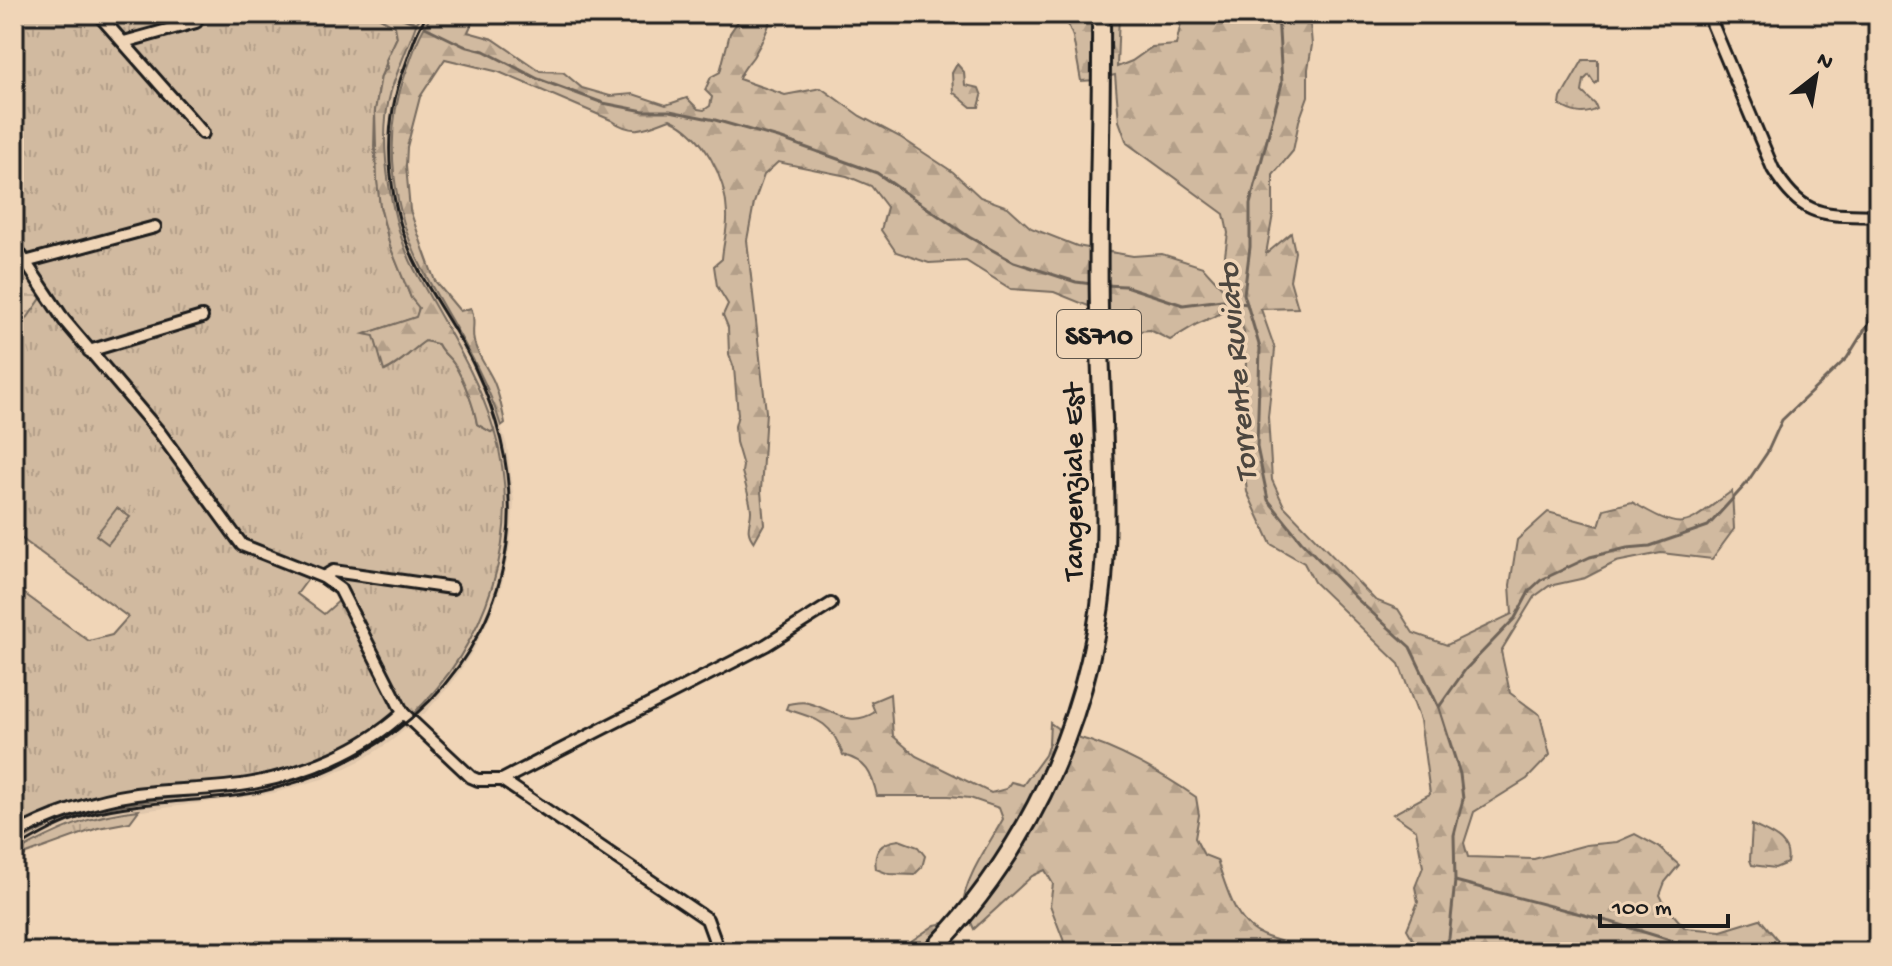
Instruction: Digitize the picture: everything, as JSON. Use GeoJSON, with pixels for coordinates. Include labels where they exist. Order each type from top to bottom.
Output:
{"type":"FeatureCollection","features":[{"type":"Feature","properties":{"kind":"main road","name":"Tangenziale Est"},"geometry":{"type":"LineString","coordinates":[[931,952],[966,913],[1021,834],[1071,729],[1090,657],[1105,552],[1098,235],[1101,14]]}},
{"type":"Feature","properties":{"kind":"street"},"geometry":{"type":"LineString","coordinates":[[98,14],[203,133]]}},
{"type":"Feature","properties":{"kind":"street"},"geometry":{"type":"LineString","coordinates":[[1708,14],[1773,169],[1788,193],[1807,209],[1830,215],[1878,216]]}},
{"type":"Feature","properties":{"kind":"street"},"geometry":{"type":"LineString","coordinates":[[124,42],[196,22]]}},
{"type":"Feature","properties":{"kind":"street"},"geometry":{"type":"LineString","coordinates":[[25,262],[155,227]]}},
{"type":"Feature","properties":{"kind":"street"},"geometry":{"type":"LineString","coordinates":[[14,245],[89,351],[160,433],[242,545],[323,577],[340,589],[403,713],[471,777],[502,780],[724,668],[831,604]]}},
{"type":"Feature","properties":{"kind":"street"},"geometry":{"type":"LineString","coordinates":[[89,351],[202,317]]}},
{"type":"Feature","properties":{"kind":"street"},"geometry":{"type":"LineString","coordinates":[[323,577],[333,571],[452,588]]}},
{"type":"Feature","properties":{"kind":"street"},"geometry":{"type":"LineString","coordinates":[[14,835],[36,823],[132,795],[281,777],[321,763],[382,732],[403,713]]}},
{"type":"Feature","properties":{"kind":"street"},"geometry":{"type":"LineString","coordinates":[[502,780],[707,919],[719,952]]}},
{"type":"Feature","properties":{"kind":"shaded area"},"geometry":{"type":"Polygon","coordinates":[[[424,14],[433,14],[424,26],[398,96],[393,154],[403,220],[422,269],[477,363],[507,446],[514,502],[510,546],[501,588],[489,619],[452,683],[425,713],[362,760],[322,779],[274,793],[91,818],[54,831],[14,854],[14,845],[51,824],[89,810],[386,736],[419,708],[446,678],[482,616],[471,367],[415,272],[396,222],[385,154],[390,94],[417,22],[424,14]]]}},
{"type":"Feature","properties":{"kind":"shaded area"},"geometry":{"type":"Polygon","coordinates":[[[14,272],[33,284],[42,297],[14,337],[14,272]]]}},
{"type":"Feature","properties":{"kind":"green space"},"geometry":{"type":"Polygon","coordinates":[[[14,14],[373,14],[395,26],[397,37],[381,76],[375,111],[374,147],[380,206],[390,246],[411,298],[419,307],[417,317],[365,334],[374,335],[385,371],[425,341],[438,344],[452,361],[468,393],[477,424],[491,432],[494,430],[502,469],[505,509],[501,548],[492,586],[478,622],[460,657],[409,718],[340,586],[243,543],[89,349],[14,243],[14,14]]]}},
{"type":"Feature","properties":{"kind":"green space"},"geometry":{"type":"Polygon","coordinates":[[[373,14],[424,14],[417,22],[391,91],[385,135],[389,186],[409,257],[470,370],[487,409],[494,430],[491,432],[477,424],[461,378],[438,344],[425,341],[384,371],[374,336],[364,334],[416,317],[419,308],[411,298],[390,246],[380,206],[375,111],[381,76],[387,68],[386,60],[397,37],[395,26],[373,14]]]}},
{"type":"Feature","properties":{"kind":"green space"},"geometry":{"type":"Polygon","coordinates":[[[433,14],[476,14],[468,32],[493,39],[540,71],[563,72],[582,88],[610,96],[633,94],[666,105],[687,98],[698,109],[704,110],[710,106],[712,97],[705,90],[711,77],[720,72],[730,33],[743,14],[772,14],[762,42],[739,79],[785,95],[821,88],[860,116],[900,137],[953,172],[980,197],[1008,207],[1031,228],[1077,246],[1133,256],[1162,254],[1203,267],[1225,291],[1224,263],[1228,233],[1224,214],[1127,143],[1119,121],[1115,75],[1106,77],[1106,14],[1119,14],[1117,67],[1152,47],[1176,45],[1183,14],[1303,14],[1310,22],[1312,45],[1308,96],[1293,151],[1273,175],[1273,214],[1266,254],[1291,233],[1295,252],[1290,280],[1298,308],[1261,309],[1275,349],[1268,417],[1272,480],[1284,506],[1375,600],[1398,609],[1413,633],[1447,645],[1512,614],[1510,585],[1517,540],[1548,512],[1599,526],[1604,509],[1632,502],[1664,519],[1684,522],[1732,491],[1734,529],[1712,559],[1661,553],[1616,562],[1585,578],[1549,586],[1534,597],[1501,651],[1510,693],[1540,715],[1550,755],[1527,779],[1474,812],[1464,843],[1468,857],[1534,859],[1586,845],[1617,842],[1635,834],[1659,847],[1679,865],[1665,882],[1660,895],[1685,928],[1721,931],[1760,919],[1788,952],[1486,952],[1455,948],[1451,952],[1420,952],[1407,929],[1418,902],[1415,887],[1423,867],[1416,830],[1393,814],[1430,794],[1420,720],[1399,664],[1314,582],[1304,563],[1271,544],[1247,492],[1241,437],[1246,363],[1244,331],[1233,308],[1170,340],[1150,330],[1109,331],[1091,307],[1054,292],[1011,289],[966,261],[929,263],[896,252],[881,230],[887,207],[871,186],[847,176],[778,162],[764,175],[754,203],[747,240],[766,412],[761,491],[764,524],[754,542],[749,534],[751,508],[736,442],[738,415],[734,368],[729,354],[728,327],[723,315],[728,304],[717,286],[714,266],[722,259],[727,225],[726,200],[717,172],[703,146],[670,119],[640,129],[627,128],[499,72],[445,59],[420,97],[407,147],[410,210],[435,281],[460,311],[471,308],[474,340],[497,390],[505,423],[501,426],[476,366],[413,249],[398,201],[393,149],[398,99],[417,43],[433,14]]]}},
{"type":"Feature","properties":{"kind":"green space"},"geometry":{"type":"Polygon","coordinates":[[[1064,14],[1096,14],[1096,80],[1081,81],[1073,37],[1064,14]]]}},
{"type":"Feature","properties":{"kind":"green space"},"geometry":{"type":"Polygon","coordinates":[[[1583,60],[1598,60],[1598,81],[1595,84],[1589,75],[1584,80],[1582,92],[1597,109],[1583,113],[1560,105],[1583,60]]]}},
{"type":"Feature","properties":{"kind":"green space"},"geometry":{"type":"Polygon","coordinates":[[[957,64],[964,72],[965,85],[979,88],[982,96],[979,107],[971,107],[953,92],[952,73],[957,64]]]}},
{"type":"Feature","properties":{"kind":"green space"},"geometry":{"type":"Polygon","coordinates":[[[42,297],[68,334],[156,435],[235,543],[311,575],[297,594],[324,614],[342,598],[403,722],[370,749],[333,768],[293,780],[126,804],[86,813],[49,826],[14,845],[14,586],[89,641],[112,635],[128,617],[14,533],[14,337],[42,297]]]}},
{"type":"Feature","properties":{"kind":"green space"},"geometry":{"type":"Polygon","coordinates":[[[117,508],[130,517],[108,544],[96,535],[117,508]]]}},
{"type":"Feature","properties":{"kind":"green space"},"geometry":{"type":"Polygon","coordinates":[[[890,694],[893,736],[916,756],[991,793],[1006,789],[1011,782],[1023,785],[1045,755],[1050,723],[1061,735],[1016,832],[964,907],[971,875],[1003,819],[999,808],[970,798],[877,796],[867,769],[843,755],[829,729],[815,719],[786,709],[788,704],[806,702],[857,719],[875,712],[871,702],[890,694]]]}},
{"type":"Feature","properties":{"kind":"green space"},"geometry":{"type":"Polygon","coordinates":[[[1077,737],[1138,762],[1196,797],[1199,815],[1195,838],[1204,855],[1217,860],[1240,915],[1256,932],[1316,952],[1068,952],[1050,905],[1053,884],[1045,870],[1032,876],[974,929],[969,918],[1077,737]]]}},
{"type":"Feature","properties":{"kind":"green space"},"geometry":{"type":"Polygon","coordinates":[[[139,810],[130,822],[98,828],[26,854],[14,869],[14,854],[44,838],[89,820],[139,810]]]}},
{"type":"Feature","properties":{"kind":"green space"},"geometry":{"type":"Polygon","coordinates":[[[1752,825],[1783,843],[1788,855],[1787,863],[1775,868],[1752,865],[1752,825]]]}},
{"type":"Feature","properties":{"kind":"green space"},"geometry":{"type":"Polygon","coordinates":[[[899,840],[918,847],[925,856],[922,867],[914,875],[889,874],[876,869],[880,848],[899,840]]]}},
{"type":"Feature","properties":{"kind":"green space"},"geometry":{"type":"Polygon","coordinates":[[[944,923],[920,952],[895,952],[935,925],[944,923]]]}},
{"type":"Feature","properties":{"kind":"waterway"},"geometry":{"type":"LineString","coordinates":[[392,14],[416,23]]}},
{"type":"Feature","properties":{"kind":"waterway","name":"Torrente Ruviato"},"geometry":{"type":"LineString","coordinates":[[1278,14],[1282,83],[1250,204],[1250,247],[1244,294],[1260,348],[1257,447],[1268,500],[1301,541],[1357,599],[1410,647],[1439,708],[1460,774],[1463,799],[1454,835],[1455,881],[1449,938],[1443,952]]}},
{"type":"Feature","properties":{"kind":"waterway"},"geometry":{"type":"LineString","coordinates":[[425,27],[464,46],[484,51],[538,79],[603,103],[715,120],[782,139],[877,173],[969,237],[1014,262],[1076,282],[1092,284]]}},
{"type":"Feature","properties":{"kind":"waterway"},"geometry":{"type":"LineString","coordinates":[[1104,285],[1125,286],[1183,305],[1222,300],[1247,304]]}},
{"type":"Feature","properties":{"kind":"waterway"},"geometry":{"type":"LineString","coordinates":[[1439,707],[1465,670],[1515,618],[1530,590],[1541,580],[1590,557],[1650,546],[1708,526],[1746,484],[1767,453],[1782,420],[1847,358],[1878,308]]}},
{"type":"Feature","properties":{"kind":"waterway"},"geometry":{"type":"LineString","coordinates":[[1455,881],[1611,922],[1709,952]]}},
{"type":"Feature","properties":{"kind":"railway"},"geometry":{"type":"LineString","coordinates":[[14,850],[61,825],[91,814],[137,805],[253,793],[319,774],[359,755],[396,730],[429,701],[458,668],[481,630],[497,589],[507,544],[509,498],[504,454],[492,410],[475,368],[410,250],[401,225],[391,173],[391,120],[396,94],[414,40],[428,14]]}}]}
